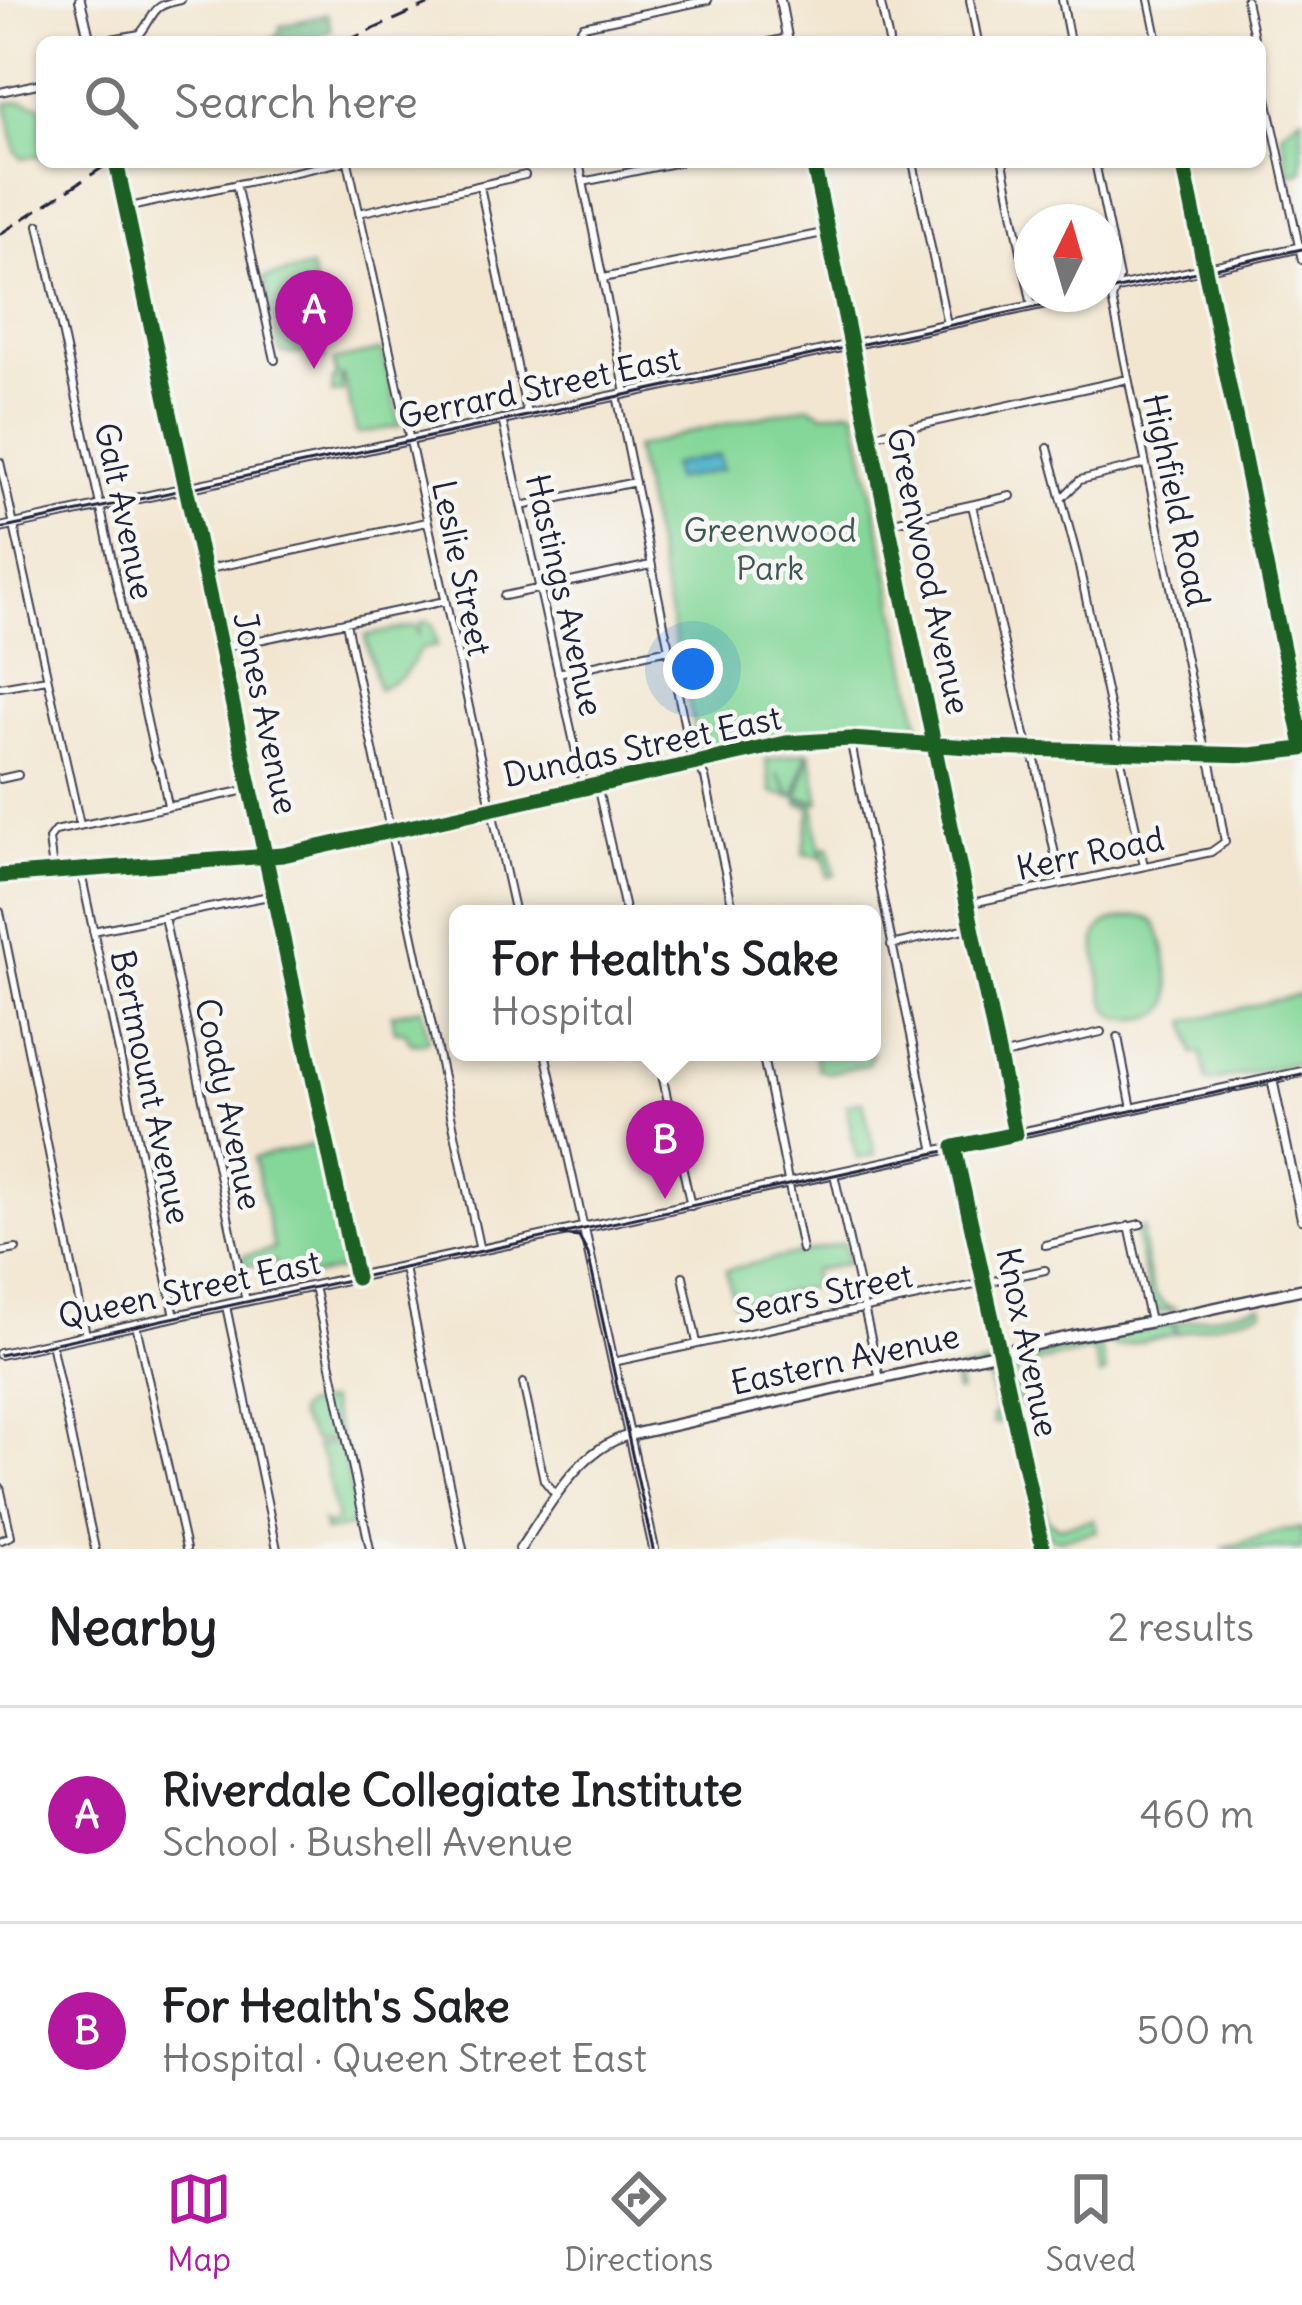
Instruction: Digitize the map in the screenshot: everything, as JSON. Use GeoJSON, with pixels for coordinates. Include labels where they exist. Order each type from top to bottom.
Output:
{"type":"FeatureCollection","features":[{"type":"Feature","properties":{"kind":"main road","name":"Eastern Avenue"},"geometry":{"type":"LineString","coordinates":[[630,1436],[1302,1288]]}},
{"type":"Feature","properties":{"kind":"street"},"geometry":{"type":"LineString","coordinates":[[80,0],[90,36]]}},
{"type":"Feature","properties":{"kind":"street"},"geometry":{"type":"LineString","coordinates":[[128,36],[140,34],[159,5],[181,0]]}},
{"type":"Feature","properties":{"kind":"street"},"geometry":{"type":"LineString","coordinates":[[580,36],[583,26],[708,0]]}},
{"type":"Feature","properties":{"kind":"street"},"geometry":{"type":"LineString","coordinates":[[780,0],[787,36]]}},
{"type":"Feature","properties":{"kind":"street"},"geometry":{"type":"LineString","coordinates":[[880,0],[888,36]]}},
{"type":"Feature","properties":{"kind":"street"},"geometry":{"type":"LineString","coordinates":[[970,0],[977,36]]}},
{"type":"Feature","properties":{"kind":"street"},"geometry":{"type":"LineString","coordinates":[[1061,0],[1069,36]]}},
{"type":"Feature","properties":{"kind":"street"},"geometry":{"type":"LineString","coordinates":[[1149,0],[1157,36]]}},
{"type":"Feature","properties":{"kind":"street"},"geometry":{"type":"LineString","coordinates":[[1246,0],[1254,36]]}},
{"type":"Feature","properties":{"kind":"street"},"geometry":{"type":"LineString","coordinates":[[0,92],[36,84]]}},
{"type":"Feature","properties":{"kind":"street"},"geometry":{"type":"LineString","coordinates":[[1266,92],[1302,260]]}},
{"type":"Feature","properties":{"kind":"street","name":"Jones Avenue"},"geometry":{"type":"LineString","coordinates":[[117,168],[356,1278]]}},
{"type":"Feature","properties":{"kind":"street"},"geometry":{"type":"LineString","coordinates":[[125,208],[315,168]]}},
{"type":"Feature","properties":{"kind":"street","name":"Leslie Street"},"geometry":{"type":"LineString","coordinates":[[347,168],[512,905]]}},
{"type":"Feature","properties":{"kind":"street"},"geometry":{"type":"LineString","coordinates":[[580,168],[604,278],[651,565],[690,752],[705,777],[732,905]]}},
{"type":"Feature","properties":{"kind":"street"},"geometry":{"type":"LineString","coordinates":[[583,182],[650,168]]}},
{"type":"Feature","properties":{"kind":"street","name":"Greenwood Avenue"},"geometry":{"type":"LineString","coordinates":[[815,168],[1015,1134]]}},
{"type":"Feature","properties":{"kind":"street"},"geometry":{"type":"LineString","coordinates":[[915,168],[947,324]]}},
{"type":"Feature","properties":{"kind":"street"},"geometry":{"type":"LineString","coordinates":[[1004,168],[1014,217]]}},
{"type":"Feature","properties":{"kind":"street","name":"Highfield Road"},"geometry":{"type":"LineString","coordinates":[[1096,168],[1104,204]]}},
{"type":"Feature","properties":{"kind":"street"},"geometry":{"type":"LineString","coordinates":[[1184,168],[1302,745]]}},
{"type":"Feature","properties":{"kind":"street"},"geometry":{"type":"LineString","coordinates":[[359,213],[525,176]]}},
{"type":"Feature","properties":{"kind":"street"},"geometry":{"type":"LineString","coordinates":[[236,184],[275,360]]}},
{"type":"Feature","properties":{"kind":"street"},"geometry":{"type":"LineString","coordinates":[[480,186],[526,414]]}},
{"type":"Feature","properties":{"kind":"street","name":"Galt Avenue"},"geometry":{"type":"LineString","coordinates":[[39,225],[168,806]]}},
{"type":"Feature","properties":{"kind":"street"},"geometry":{"type":"LineString","coordinates":[[604,278],[828,232]]}},
{"type":"Feature","properties":{"kind":"street"},"geometry":{"type":"LineString","coordinates":[[1122,287],[1301,247]]}},
{"type":"Feature","properties":{"kind":"street","name":"Gerrard Street East"},"geometry":{"type":"LineString","coordinates":[[0,528],[1014,310]]}},
{"type":"Feature","properties":{"kind":"street","name":"Highfield Road"},"geometry":{"type":"LineString","coordinates":[[1115,312],[1226,836],[1222,846]]}},
{"type":"Feature","properties":{"kind":"street"},"geometry":{"type":"LineString","coordinates":[[870,436],[1128,379]]}},
{"type":"Feature","properties":{"kind":"street","name":"Hastings Avenue"},"geometry":{"type":"LineString","coordinates":[[502,419],[582,779],[599,794],[624,905]]}},
{"type":"Feature","properties":{"kind":"street"},"geometry":{"type":"LineString","coordinates":[[1048,448],[1144,866]]}},
{"type":"Feature","properties":{"kind":"street"},"geometry":{"type":"LineString","coordinates":[[0,462],[80,825]]}},
{"type":"Feature","properties":{"kind":"street"},"geometry":{"type":"LineString","coordinates":[[1062,498],[1080,480],[1145,464]]}},
{"type":"Feature","properties":{"kind":"street"},"geometry":{"type":"LineString","coordinates":[[520,506],[635,482]]}},
{"type":"Feature","properties":{"kind":"street"},"geometry":{"type":"LineString","coordinates":[[889,523],[1011,496]]}},
{"type":"Feature","properties":{"kind":"street"},"geometry":{"type":"LineString","coordinates":[[972,505],[1036,764],[1060,883]]}},
{"type":"Feature","properties":{"kind":"street"},"geometry":{"type":"LineString","coordinates":[[204,570],[428,522]]}},
{"type":"Feature","properties":{"kind":"street"},"geometry":{"type":"LineString","coordinates":[[503,596],[651,565]]}},
{"type":"Feature","properties":{"kind":"street"},"geometry":{"type":"LineString","coordinates":[[221,648],[445,601]]}},
{"type":"Feature","properties":{"kind":"street"},"geometry":{"type":"LineString","coordinates":[[346,622],[480,1251]]}},
{"type":"Feature","properties":{"kind":"street"},"geometry":{"type":"LineString","coordinates":[[558,673],[669,649]]}},
{"type":"Feature","properties":{"kind":"street"},"geometry":{"type":"LineString","coordinates":[[0,687],[47,679]]}},
{"type":"Feature","properties":{"kind":"street"},"geometry":{"type":"LineString","coordinates":[[850,739],[935,1152]]}},
{"type":"Feature","properties":{"kind":"street","name":"Dundas Street East"},"geometry":{"type":"LineString","coordinates":[[0,876],[266,856],[786,743],[850,739],[1208,754],[1277,754],[1302,745]]}},
{"type":"Feature","properties":{"kind":"street"},"geometry":{"type":"LineString","coordinates":[[0,779],[18,775]]}},
{"type":"Feature","properties":{"kind":"street"},"geometry":{"type":"LineString","coordinates":[[53,870],[50,835],[55,831],[251,789]]}},
{"type":"Feature","properties":{"kind":"street","name":"Kerr Road"},"geometry":{"type":"LineString","coordinates":[[968,904],[1222,846]]}},
{"type":"Feature","properties":{"kind":"street","name":"Bertmount Avenue"},"geometry":{"type":"LineString","coordinates":[[80,868],[175,1316]]}},
{"type":"Feature","properties":{"kind":"street"},"geometry":{"type":"LineString","coordinates":[[93,932],[274,895]]}},
{"type":"Feature","properties":{"kind":"street"},"geometry":{"type":"LineString","coordinates":[[0,912],[86,1335]]}},
{"type":"Feature","properties":{"kind":"street","name":"Coady Avenue"},"geometry":{"type":"LineString","coordinates":[[164,917],[246,1301]]}},
{"type":"Feature","properties":{"kind":"street"},"geometry":{"type":"LineString","coordinates":[[891,945],[973,927]]}},
{"type":"Feature","properties":{"kind":"street"},"geometry":{"type":"LineString","coordinates":[[1000,1056],[1101,1032]]}},
{"type":"Feature","properties":{"kind":"street"},"geometry":{"type":"LineString","coordinates":[[1118,1037],[1132,1109]]}},
{"type":"Feature","properties":{"kind":"street"},"geometry":{"type":"LineString","coordinates":[[547,1061],[654,1549]]}},
{"type":"Feature","properties":{"kind":"street"},"geometry":{"type":"LineString","coordinates":[[659,1061],[691,1205]]}},
{"type":"Feature","properties":{"kind":"street"},"geometry":{"type":"LineString","coordinates":[[764,1061],[802,1250]]}},
{"type":"Feature","properties":{"kind":"street","name":"Queen Street East"},"geometry":{"type":"LineString","coordinates":[[0,1354],[1302,1072]]}},
{"type":"Feature","properties":{"kind":"street"},"geometry":{"type":"LineString","coordinates":[[1272,1079],[1302,1219]]}},
{"type":"Feature","properties":{"kind":"street","name":"Knox Avenue"},"geometry":{"type":"LineString","coordinates":[[954,1148],[1042,1549]]}},
{"type":"Feature","properties":{"kind":"street"},"geometry":{"type":"LineString","coordinates":[[834,1174],[880,1379]]}},
{"type":"Feature","properties":{"kind":"street"},"geometry":{"type":"LineString","coordinates":[[1045,1245],[1141,1223]]}},
{"type":"Feature","properties":{"kind":"street"},"geometry":{"type":"LineString","coordinates":[[1129,1226],[1150,1322]]}},
{"type":"Feature","properties":{"kind":"street"},"geometry":{"type":"LineString","coordinates":[[0,1252],[16,1249]]}},
{"type":"Feature","properties":{"kind":"street"},"geometry":{"type":"LineString","coordinates":[[404,1268],[463,1549]]}},
{"type":"Feature","properties":{"kind":"street","name":"Sears Street"},"geometry":{"type":"LineString","coordinates":[[613,1362],[1045,1270]]}},
{"type":"Feature","properties":{"kind":"street"},"geometry":{"type":"LineString","coordinates":[[683,1276],[697,1345]]}},
{"type":"Feature","properties":{"kind":"street"},"geometry":{"type":"LineString","coordinates":[[314,1286],[370,1549]]}},
{"type":"Feature","properties":{"kind":"street"},"geometry":{"type":"LineString","coordinates":[[226,1306],[278,1549]]}},
{"type":"Feature","properties":{"kind":"street"},"geometry":{"type":"LineString","coordinates":[[136,1324],[186,1549]]}},
{"type":"Feature","properties":{"kind":"street"},"geometry":{"type":"LineString","coordinates":[[51,1342],[95,1549]]}},
{"type":"Feature","properties":{"kind":"street"},"geometry":{"type":"LineString","coordinates":[[524,1383],[544,1480],[557,1496]]}},
{"type":"Feature","properties":{"kind":"street","name":"Eastern Avenue"},"geometry":{"type":"LineString","coordinates":[[520,1549],[587,1457],[608,1442],[630,1436]]}},
{"type":"Feature","properties":{"kind":"street"},"geometry":{"type":"LineString","coordinates":[[0,1487],[11,1536],[2,1540]]}},
{"type":"Feature","properties":{"kind":"green space"},"geometry":{"type":"Polygon","coordinates":[[[327,14],[332,29],[319,36],[276,36],[280,26],[327,14]]]}},
{"type":"Feature","properties":{"kind":"green space"},"geometry":{"type":"Polygon","coordinates":[[[6,104],[36,105],[36,156],[22,159],[16,152],[6,104]]]}},
{"type":"Feature","properties":{"kind":"green space"},"geometry":{"type":"Polygon","coordinates":[[[1302,116],[1302,171],[1290,174],[1281,132],[1302,116]]]}},
{"type":"Feature","properties":{"kind":"green space"},"geometry":{"type":"Polygon","coordinates":[[[311,268],[329,347],[323,348],[325,359],[314,361],[311,350],[293,355],[280,352],[264,278],[311,268]]]}},
{"type":"Feature","properties":{"kind":"green space"},"geometry":{"type":"Polygon","coordinates":[[[379,351],[400,426],[357,434],[343,376],[342,392],[332,393],[337,376],[333,361],[379,351]]]}},
{"type":"Feature","properties":{"kind":"green space","name":"Greenwood Park"},"geometry":{"type":"Polygon","coordinates":[[[809,406],[824,414],[851,409],[856,413],[921,732],[802,732],[699,751],[634,448],[809,406]]]}},
{"type":"Feature","properties":{"kind":"green space"},"geometry":{"type":"Polygon","coordinates":[[[421,623],[432,623],[437,646],[421,649],[403,676],[378,689],[365,636],[415,626],[418,634],[421,623]]]}},
{"type":"Feature","properties":{"kind":"green space"},"geometry":{"type":"Polygon","coordinates":[[[807,752],[795,797],[777,773],[790,797],[772,793],[766,760],[807,752]]]}},
{"type":"Feature","properties":{"kind":"green space"},"geometry":{"type":"Polygon","coordinates":[[[810,752],[820,802],[798,797],[810,752]]]}},
{"type":"Feature","properties":{"kind":"green space"},"geometry":{"type":"Polygon","coordinates":[[[798,800],[815,803],[822,855],[822,848],[829,847],[835,875],[828,877],[824,857],[803,854],[811,807],[798,800]]]}},
{"type":"Feature","properties":{"kind":"green space"},"geometry":{"type":"Polygon","coordinates":[[[1137,916],[1150,919],[1157,928],[1170,997],[1157,1015],[1122,1019],[1106,1003],[1096,936],[1112,921],[1137,916]]]}},
{"type":"Feature","properties":{"kind":"green space"},"geometry":{"type":"Polygon","coordinates":[[[1302,994],[1302,1062],[1207,1082],[1201,1053],[1194,1054],[1187,1021],[1302,994]]]}},
{"type":"Feature","properties":{"kind":"green space"},"geometry":{"type":"Polygon","coordinates":[[[422,1008],[428,1039],[411,1043],[404,1031],[395,1031],[392,1014],[422,1008]]]}},
{"type":"Feature","properties":{"kind":"green space"},"geometry":{"type":"Polygon","coordinates":[[[816,1061],[869,1061],[828,1073],[818,1069],[816,1061]]]}},
{"type":"Feature","properties":{"kind":"green space"},"geometry":{"type":"Polygon","coordinates":[[[863,1101],[875,1155],[857,1159],[846,1105],[863,1101]]]}},
{"type":"Feature","properties":{"kind":"green space"},"geometry":{"type":"Polygon","coordinates":[[[317,1144],[344,1269],[280,1283],[275,1261],[245,1266],[243,1256],[274,1249],[254,1158],[317,1144]]]}},
{"type":"Feature","properties":{"kind":"green space"},"geometry":{"type":"Polygon","coordinates":[[[1143,1227],[1154,1291],[1167,1306],[1177,1309],[1158,1312],[1150,1302],[1136,1236],[1143,1227]]]}},
{"type":"Feature","properties":{"kind":"green space"},"geometry":{"type":"Polygon","coordinates":[[[843,1243],[848,1263],[812,1271],[815,1286],[734,1304],[726,1270],[843,1243]]]}},
{"type":"Feature","properties":{"kind":"green space"},"geometry":{"type":"Polygon","coordinates":[[[1262,1305],[1263,1311],[1177,1334],[1175,1324],[1262,1305]]]}},
{"type":"Feature","properties":{"kind":"green space"},"geometry":{"type":"Polygon","coordinates":[[[1173,1324],[1175,1334],[1111,1345],[1113,1337],[1173,1324]]]}},
{"type":"Feature","properties":{"kind":"green space"},"geometry":{"type":"Polygon","coordinates":[[[1094,1341],[1100,1346],[1106,1373],[1100,1376],[1093,1350],[1020,1362],[1015,1376],[1021,1403],[1027,1404],[1017,1406],[1010,1361],[1094,1341]]]}},
{"type":"Feature","properties":{"kind":"green space"},"geometry":{"type":"Polygon","coordinates":[[[989,1364],[995,1368],[1007,1420],[993,1424],[992,1416],[997,1414],[987,1370],[958,1376],[960,1391],[956,1392],[952,1372],[989,1364]]]}},
{"type":"Feature","properties":{"kind":"green space"},"geometry":{"type":"Polygon","coordinates":[[[329,1401],[339,1436],[315,1442],[298,1411],[329,1401]]]}},
{"type":"Feature","properties":{"kind":"green space"},"geometry":{"type":"Polygon","coordinates":[[[340,1440],[358,1525],[325,1532],[323,1522],[327,1526],[337,1521],[324,1460],[316,1447],[340,1440]]]}},
{"type":"Feature","properties":{"kind":"green space"},"geometry":{"type":"Polygon","coordinates":[[[1040,1492],[1047,1520],[1059,1527],[1094,1519],[1097,1531],[1051,1537],[1039,1512],[1035,1494],[1040,1492]]]}},
{"type":"Feature","properties":{"kind":"green space"},"geometry":{"type":"Polygon","coordinates":[[[1302,1528],[1302,1549],[1221,1549],[1283,1530],[1302,1528]]]}},
{"type":"Feature","properties":{"kind":"water"},"geometry":{"type":"Polygon","coordinates":[[[719,455],[722,470],[674,480],[671,465],[719,455]]]}},
{"type":"Feature","properties":{"kind":"tram line"},"geometry":{"type":"LineString","coordinates":[[1122,288],[1302,249]]}},
{"type":"Feature","properties":{"kind":"tram line"},"geometry":{"type":"LineString","coordinates":[[0,529],[1014,312]]}},
{"type":"Feature","properties":{"kind":"tram line"},"geometry":{"type":"LineString","coordinates":[[0,1355],[1302,1074]]}},
{"type":"Feature","properties":{"kind":"tram line"},"geometry":{"type":"LineString","coordinates":[[561,1235],[579,1237],[588,1254],[653,1549]]}},
{"type":"Feature","properties":{"kind":"railway"},"geometry":{"type":"LineString","coordinates":[[358,36],[439,0]]}},
{"type":"Feature","properties":{"kind":"railway"},"geometry":{"type":"LineString","coordinates":[[0,234],[102,168]]}},
{"type":"Feature","properties":{"kind":"cycle path"},"geometry":{"type":"LineString","coordinates":[[117,168],[356,1278]]}},
{"type":"Feature","properties":{"kind":"cycle path"},"geometry":{"type":"LineString","coordinates":[[814,168],[1015,1134],[954,1147],[1043,1549]]}},
{"type":"Feature","properties":{"kind":"cycle path"},"geometry":{"type":"LineString","coordinates":[[1184,168],[1302,741]]}},
{"type":"Feature","properties":{"kind":"cycle path"},"geometry":{"type":"LineString","coordinates":[[0,876],[283,855],[786,743],[850,739],[984,748],[1251,755],[1302,749]]}},
{"type":"Feature","properties":{"kind":"place","name":"Riverdale Collegiate Institute"},"geometry":{"type":"Point","coordinates":[314,369]}},
{"type":"Feature","properties":{"kind":"place","name":"For Health's Sake"},"geometry":{"type":"Point","coordinates":[665,1199]}}]}
